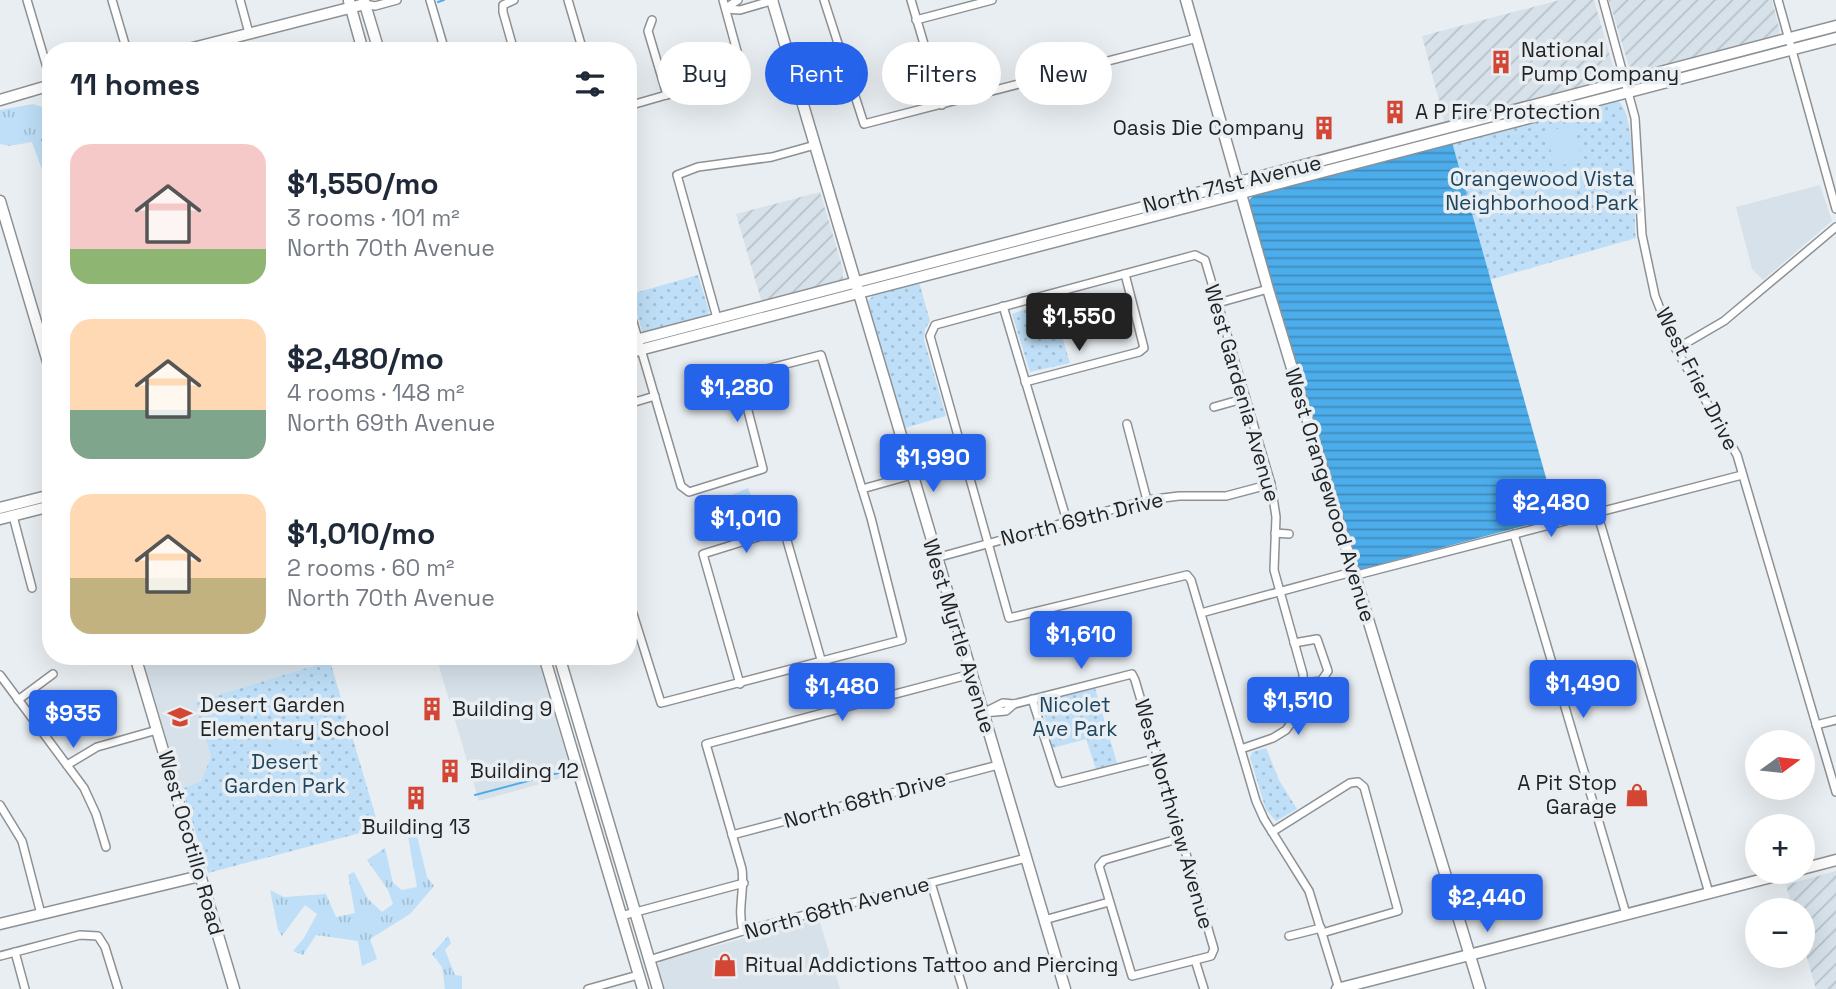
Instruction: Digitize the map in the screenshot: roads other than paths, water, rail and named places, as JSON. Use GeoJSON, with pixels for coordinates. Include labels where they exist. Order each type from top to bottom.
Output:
{"type":"FeatureCollection","features":[{"type":"Feature","properties":{"kind":"street"},"geometry":{"type":"LineString","coordinates":[[27,0],[42,55]]}},
{"type":"Feature","properties":{"kind":"street"},"geometry":{"type":"LineString","coordinates":[[112,0],[124,42]]}},
{"type":"Feature","properties":{"kind":"street"},"geometry":{"type":"LineString","coordinates":[[240,0],[248,33]]}},
{"type":"Feature","properties":{"kind":"street"},"geometry":{"type":"LineString","coordinates":[[214,42],[349,3],[366,1],[375,6],[397,0]]}},
{"type":"Feature","properties":{"kind":"street"},"geometry":{"type":"LineString","coordinates":[[430,0],[442,42]]}},
{"type":"Feature","properties":{"kind":"street"},"geometry":{"type":"LineString","coordinates":[[511,42],[503,5],[514,0]]}},
{"type":"Feature","properties":{"kind":"street"},"geometry":{"type":"LineString","coordinates":[[568,0],[580,42]]}},
{"type":"Feature","properties":{"kind":"street"},"geometry":{"type":"LineString","coordinates":[[723,0],[735,42]]}},
{"type":"Feature","properties":{"kind":"street"},"geometry":{"type":"LineString","coordinates":[[726,9],[738,0]]}},
{"type":"Feature","properties":{"kind":"street"},"geometry":{"type":"LineString","coordinates":[[726,9],[772,0]]}},
{"type":"Feature","properties":{"kind":"street","name":"West Myrtle Avenue"},"geometry":{"type":"LineString","coordinates":[[772,0],[1065,989]]}},
{"type":"Feature","properties":{"kind":"street"},"geometry":{"type":"LineString","coordinates":[[824,0],[864,124],[942,105]]}},
{"type":"Feature","properties":{"kind":"street"},"geometry":{"type":"LineString","coordinates":[[911,0],[923,42]]}},
{"type":"Feature","properties":{"kind":"street"},"geometry":{"type":"LineString","coordinates":[[916,20],[992,0]]}},
{"type":"Feature","properties":{"kind":"street","name":"West Orangewood Avenue"},"geometry":{"type":"LineString","coordinates":[[1186,0],[1352,574],[1480,989]]}},
{"type":"Feature","properties":{"kind":"street","name":"West Frier Drive"},"geometry":{"type":"LineString","coordinates":[[1603,0],[1629,92],[1638,139],[1646,255],[1655,296],[1676,349],[1729,438],[1836,793]]}},
{"type":"Feature","properties":{"kind":"street"},"geometry":{"type":"LineString","coordinates":[[1778,0],[1836,209]]}},
{"type":"Feature","properties":{"kind":"street"},"geometry":{"type":"LineString","coordinates":[[366,1],[377,42]]}},
{"type":"Feature","properties":{"kind":"street"},"geometry":{"type":"LineString","coordinates":[[349,3],[360,42]]}},
{"type":"Feature","properties":{"kind":"street"},"geometry":{"type":"LineString","coordinates":[[652,20],[648,31],[658,65]]}},
{"type":"Feature","properties":{"kind":"street","name":"North 71st Avenue"},"geometry":{"type":"LineString","coordinates":[[1540,109],[1629,92],[1694,75],[1791,44],[1836,26]]}},
{"type":"Feature","properties":{"kind":"street"},"geometry":{"type":"LineString","coordinates":[[1001,89],[1197,38]]}},
{"type":"Feature","properties":{"kind":"street","name":"North 71st Avenue"},"geometry":{"type":"LineString","coordinates":[[637,344],[1540,109],[1626,81],[1691,64],[1836,38]]}},
{"type":"Feature","properties":{"kind":"street"},"geometry":{"type":"LineString","coordinates":[[1691,64],[1694,75]]}},
{"type":"Feature","properties":{"kind":"street"},"geometry":{"type":"LineString","coordinates":[[0,100],[42,90]]}},
{"type":"Feature","properties":{"kind":"street"},"geometry":{"type":"LineString","coordinates":[[637,104],[658,98]]}},
{"type":"Feature","properties":{"kind":"street"},"geometry":{"type":"LineString","coordinates":[[717,318],[677,175],[698,167],[772,157],[815,145]]}},
{"type":"Feature","properties":{"kind":"street"},"geometry":{"type":"LineString","coordinates":[[0,201],[42,342]]}},
{"type":"Feature","properties":{"kind":"street"},"geometry":{"type":"LineString","coordinates":[[1676,349],[1724,321],[1836,228]]}},
{"type":"Feature","properties":{"kind":"street","name":"West Gardenia Avenue"},"geometry":{"type":"LineString","coordinates":[[1125,274],[1201,256],[1219,303],[1271,484],[1275,533],[1274,570],[1304,683]]}},
{"type":"Feature","properties":{"kind":"street"},"geometry":{"type":"LineString","coordinates":[[1025,382],[1139,352],[1144,348],[1125,274],[939,323],[930,329],[930,340],[974,486],[986,544],[1009,618],[1187,575],[1256,801],[1309,891],[1338,989],[1745,884]]}},
{"type":"Feature","properties":{"kind":"street","name":"North 71st Avenue"},"geometry":{"type":"LineString","coordinates":[[637,344],[717,318],[856,288]]}},
{"type":"Feature","properties":{"kind":"street"},"geometry":{"type":"LineString","coordinates":[[1219,303],[1268,289]]}},
{"type":"Feature","properties":{"kind":"street"},"geometry":{"type":"LineString","coordinates":[[1003,306],[1067,521]]}},
{"type":"Feature","properties":{"kind":"street"},"geometry":{"type":"LineString","coordinates":[[637,347],[684,491],[689,492],[764,469],[739,376],[821,355],[862,489],[902,640],[662,703],[637,626]]}},
{"type":"Feature","properties":{"kind":"street"},"geometry":{"type":"LineString","coordinates":[[637,401],[655,396]]}},
{"type":"Feature","properties":{"kind":"street"},"geometry":{"type":"LineString","coordinates":[[1214,407],[1246,398]]}},
{"type":"Feature","properties":{"kind":"street"},"geometry":{"type":"LineString","coordinates":[[1127,424],[1147,500]]}},
{"type":"Feature","properties":{"kind":"street"},"geometry":{"type":"LineString","coordinates":[[862,489],[912,475]]}},
{"type":"Feature","properties":{"kind":"street"},"geometry":{"type":"LineString","coordinates":[[1200,613],[1742,475]]}},
{"type":"Feature","properties":{"kind":"street","name":"North 69th Drive"},"geometry":{"type":"LineString","coordinates":[[936,558],[1147,500],[1179,496],[1226,496],[1271,484]]}},
{"type":"Feature","properties":{"kind":"street"},"geometry":{"type":"LineString","coordinates":[[0,508],[42,497]]}},
{"type":"Feature","properties":{"kind":"street"},"geometry":{"type":"LineString","coordinates":[[0,519],[42,508]]}},
{"type":"Feature","properties":{"kind":"street"},"geometry":{"type":"LineString","coordinates":[[1597,512],[1709,893]]}},
{"type":"Feature","properties":{"kind":"street"},"geometry":{"type":"LineString","coordinates":[[13,516],[32,588]]}},
{"type":"Feature","properties":{"kind":"street"},"geometry":{"type":"LineString","coordinates":[[740,684],[703,554],[783,531],[822,663]]}},
{"type":"Feature","properties":{"kind":"street","name":"West Gardenia Avenue"},"geometry":{"type":"LineString","coordinates":[[1275,533],[1289,534]]}},
{"type":"Feature","properties":{"kind":"street"},"geometry":{"type":"LineString","coordinates":[[1514,534],[1626,914]]}},
{"type":"Feature","properties":{"kind":"street"},"geometry":{"type":"LineString","coordinates":[[1241,749],[1273,738],[1286,730],[1299,712],[1304,683],[1321,681],[1328,671],[1317,639],[1294,643]]}},
{"type":"Feature","properties":{"kind":"street","name":"West Ocotillo Road"},"geometry":{"type":"LineString","coordinates":[[138,665],[234,989]]}},
{"type":"Feature","properties":{"kind":"street"},"geometry":{"type":"LineString","coordinates":[[547,665],[643,989]]}},
{"type":"Feature","properties":{"kind":"street"},"geometry":{"type":"LineString","coordinates":[[562,665],[658,989]]}},
{"type":"Feature","properties":{"kind":"street"},"geometry":{"type":"LineString","coordinates":[[18,699],[53,674]]}},
{"type":"Feature","properties":{"kind":"street"},"geometry":{"type":"LineString","coordinates":[[743,931],[739,914],[744,883],[706,744],[971,674]]}},
{"type":"Feature","properties":{"kind":"street","name":"West Northview Avenue"},"geometry":{"type":"LineString","coordinates":[[1032,699],[1132,674],[1213,954],[1195,960],[1204,989]]}},
{"type":"Feature","properties":{"kind":"street"},"geometry":{"type":"LineString","coordinates":[[0,675],[91,801],[106,847]]}},
{"type":"Feature","properties":{"kind":"street"},"geometry":{"type":"LineString","coordinates":[[553,688],[567,684]]}},
{"type":"Feature","properties":{"kind":"street"},"geometry":{"type":"LineString","coordinates":[[983,713],[1006,711],[1014,704],[1032,699],[1059,783],[1158,758]]}},
{"type":"Feature","properties":{"kind":"street"},"geometry":{"type":"LineString","coordinates":[[1816,725],[1836,720]]}},
{"type":"Feature","properties":{"kind":"street"},"geometry":{"type":"LineString","coordinates":[[67,765],[97,747],[157,730]]}},
{"type":"Feature","properties":{"kind":"street","name":"North 68th Drive"},"geometry":{"type":"LineString","coordinates":[[732,835],[998,765]]}},
{"type":"Feature","properties":{"kind":"street"},"geometry":{"type":"LineString","coordinates":[[1272,832],[1349,783],[1358,782],[1364,787],[1398,911],[1289,936]]}},
{"type":"Feature","properties":{"kind":"street"},"geometry":{"type":"LineString","coordinates":[[0,804],[22,841],[41,914]]}},
{"type":"Feature","properties":{"kind":"street"},"geometry":{"type":"LineString","coordinates":[[1181,838],[1101,862],[1099,866],[1132,976],[1195,960]]}},
{"type":"Feature","properties":{"kind":"street","name":"North 68th Avenue"},"geometry":{"type":"LineString","coordinates":[[649,960],[743,931],[1026,858]]}},
{"type":"Feature","properties":{"kind":"street"},"geometry":{"type":"LineString","coordinates":[[1815,866],[1836,860]]}},
{"type":"Feature","properties":{"kind":"street"},"geometry":{"type":"LineString","coordinates":[[0,925],[200,876]]}},
{"type":"Feature","properties":{"kind":"street"},"geometry":{"type":"LineString","coordinates":[[621,916],[744,883]]}},
{"type":"Feature","properties":{"kind":"street"},"geometry":{"type":"LineString","coordinates":[[931,883],[963,989]]}},
{"type":"Feature","properties":{"kind":"street"},"geometry":{"type":"LineString","coordinates":[[1044,920],[1110,902]]}},
{"type":"Feature","properties":{"kind":"street"},"geometry":{"type":"LineString","coordinates":[[0,956],[80,935],[98,936],[105,947],[118,989]]}},
{"type":"Feature","properties":{"kind":"street"},"geometry":{"type":"LineString","coordinates":[[15,952],[24,989]]}},
{"type":"Feature","properties":{"kind":"street"},"geometry":{"type":"LineString","coordinates":[[588,989],[638,975]]}},
{"type":"Feature","properties":{"kind":"street"},"geometry":{"type":"LineString","coordinates":[[638,975],[649,989]]}},
{"type":"Feature","properties":{"kind":"water"},"geometry":{"type":"Polygon","coordinates":[[[1452,142],[1557,517],[1359,570],[1248,201],[1254,195],[1452,142]]]}},
{"type":"Feature","properties":{"kind":"waterway"},"geometry":{"type":"LineString","coordinates":[[438,2],[444,0]]}},
{"type":"Feature","properties":{"kind":"waterway"},"geometry":{"type":"LineString","coordinates":[[475,795],[566,771]]}},
{"type":"Feature","properties":{"kind":"place","name":"National Pump Company"},"geometry":{"type":"Point","coordinates":[1501,62]}},
{"type":"Feature","properties":{"kind":"place","name":"A P Fire Protection"},"geometry":{"type":"Point","coordinates":[1395,112]}},
{"type":"Feature","properties":{"kind":"place","name":"Oasis Die Company"},"geometry":{"type":"Point","coordinates":[1324,128]}},
{"type":"Feature","properties":{"kind":"place","name":"Building 9"},"geometry":{"type":"Point","coordinates":[432,709]}},
{"type":"Feature","properties":{"kind":"place","name":"Desert Garden Elementary School"},"geometry":{"type":"Point","coordinates":[180,717]}},
{"type":"Feature","properties":{"kind":"place","name":"Building 12"},"geometry":{"type":"Point","coordinates":[450,771]}},
{"type":"Feature","properties":{"kind":"place","name":"A Pit Stop Garage"},"geometry":{"type":"Point","coordinates":[1637,795]}},
{"type":"Feature","properties":{"kind":"place","name":"Building 13"},"geometry":{"type":"Point","coordinates":[416,798]}},
{"type":"Feature","properties":{"kind":"place","name":"Ritual Addictions Tattoo and Piercing"},"geometry":{"type":"Point","coordinates":[725,965]}},
{"type":"Feature","properties":{"kind":"park label","name":"Orangewood Vista Neighborhood Park"},"geometry":{"type":"Point","coordinates":[1542,191]}},
{"type":"Feature","properties":{"kind":"park label","name":"Nicolet Ave Park"},"geometry":{"type":"Point","coordinates":[1075,717]}},
{"type":"Feature","properties":{"kind":"park label","name":"Desert Garden Park"},"geometry":{"type":"Point","coordinates":[285,774]}}]}
